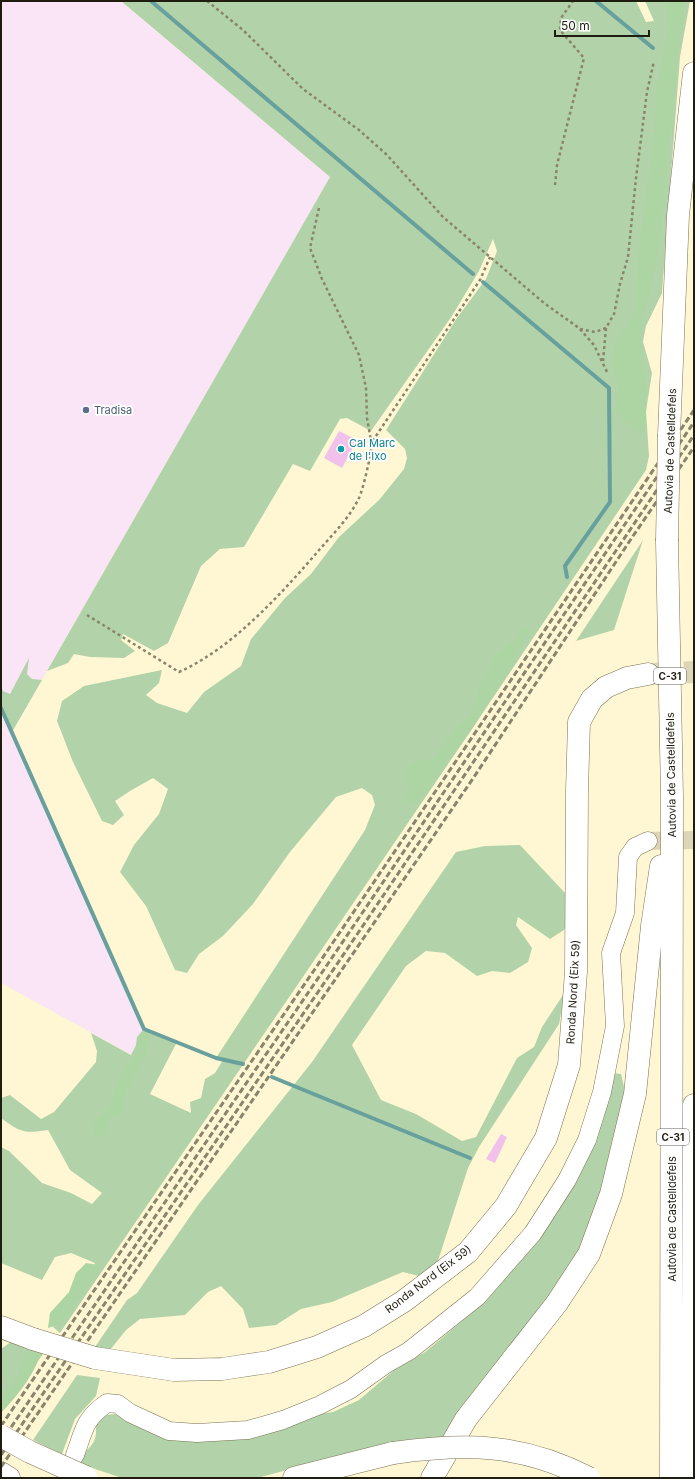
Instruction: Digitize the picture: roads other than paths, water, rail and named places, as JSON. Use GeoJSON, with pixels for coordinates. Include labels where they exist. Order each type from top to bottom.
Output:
{"type":"FeatureCollection","features":[{"type":"Feature","properties":{"kind":"main road","name":"Autovia de Castelldefels"},"geometry":{"type":"LineString","coordinates":[[671,1478],[672,796],[667,541],[669,435],[678,215],[694,73]]}},
{"type":"Feature","properties":{"kind":"main road","name":"Ronda Nord (Eix 59)"},"geometry":{"type":"LineString","coordinates":[[1,1327],[33,1339],[95,1358],[174,1370],[222,1369],[269,1362],[317,1347],[364,1326],[404,1301],[468,1252],[506,1206],[546,1138],[569,1065],[576,972],[579,722],[592,699],[606,687],[627,678],[648,674]]}},
{"type":"Feature","properties":{"kind":"main road"},"geometry":{"type":"LineString","coordinates":[[432,1478],[466,1419],[557,1303],[589,1254],[612,1194],[635,1094],[652,926],[672,796]]}},
{"type":"Feature","properties":{"kind":"main road","name":"C-31"},"geometry":{"type":"LineString","coordinates":[[694,1105],[694,1133]]}},
{"type":"Feature","properties":{"kind":"main road","name":"Autovia de Castelldefels"},"geometry":{"type":"LineString","coordinates":[[692,1478],[694,1148]]}},
{"type":"Feature","properties":{"kind":"main road"},"geometry":{"type":"LineString","coordinates":[[694,1203],[694,1209]]}},
{"type":"Feature","properties":{"kind":"main road"},"geometry":{"type":"LineString","coordinates":[[1,1436],[30,1452],[88,1477]]}},
{"type":"Feature","properties":{"kind":"main road"},"geometry":{"type":"LineString","coordinates":[[1,1444],[50,1478]]}},
{"type":"Feature","properties":{"kind":"main road"},"geometry":{"type":"LineString","coordinates":[[294,1478],[393,1453],[468,1446],[500,1449],[533,1455],[572,1469],[589,1478]]}},
{"type":"Feature","properties":{"kind":"main road"},"geometry":{"type":"LineString","coordinates":[[1,1473],[9,1478]]}},
{"type":"Feature","properties":{"kind":"street"},"geometry":{"type":"LineString","coordinates":[[75,1455],[86,1423],[94,1412],[107,1403],[118,1404],[130,1413],[169,1431],[197,1433],[248,1430],[283,1420],[320,1405],[351,1389],[386,1364],[409,1351],[477,1297],[533,1233],[567,1180],[587,1140],[602,1092],[615,1026],[611,953],[625,913],[628,857],[635,847],[648,841]]}},
{"type":"Feature","properties":{"kind":"waterway"},"geometry":{"type":"LineString","coordinates":[[151,1],[473,274]]}},
{"type":"Feature","properties":{"kind":"waterway"},"geometry":{"type":"LineString","coordinates":[[596,1],[653,48]]}},
{"type":"Feature","properties":{"kind":"waterway"},"geometry":{"type":"LineString","coordinates":[[483,282],[609,388],[610,502],[565,566],[567,577]]}},
{"type":"Feature","properties":{"kind":"waterway"},"geometry":{"type":"LineString","coordinates":[[1,708],[144,1029],[216,1058],[243,1064]]}},
{"type":"Feature","properties":{"kind":"waterway"},"geometry":{"type":"LineString","coordinates":[[272,1077],[470,1158]]}},
{"type":"Feature","properties":{"kind":"tunnel"},"geometry":{"type":"LineString","coordinates":[[651,674],[694,672]]}},
{"type":"Feature","properties":{"kind":"tunnel"},"geometry":{"type":"LineString","coordinates":[[648,841],[694,840]]}},
{"type":"Feature","properties":{"kind":"railway"},"geometry":{"type":"LineString","coordinates":[[1,1426],[317,966],[694,410]]}},
{"type":"Feature","properties":{"kind":"railway"},"geometry":{"type":"LineString","coordinates":[[1,1442],[323,971],[694,422]]}},
{"type":"Feature","properties":{"kind":"railway"},"geometry":{"type":"LineString","coordinates":[[1,1455],[329,976],[694,435]]}},
{"type":"Feature","properties":{"kind":"railway"},"geometry":{"type":"LineString","coordinates":[[1,1467],[474,777],[633,536],[694,447]]}},
{"type":"Feature","properties":{"kind":"place","name":"Tradisa"},"geometry":{"type":"Point","coordinates":[86,410]}},
{"type":"Feature","properties":{"kind":"place","name":"Cal Marc de l'Ixo"},"geometry":{"type":"Point","coordinates":[341,449]}}]}
